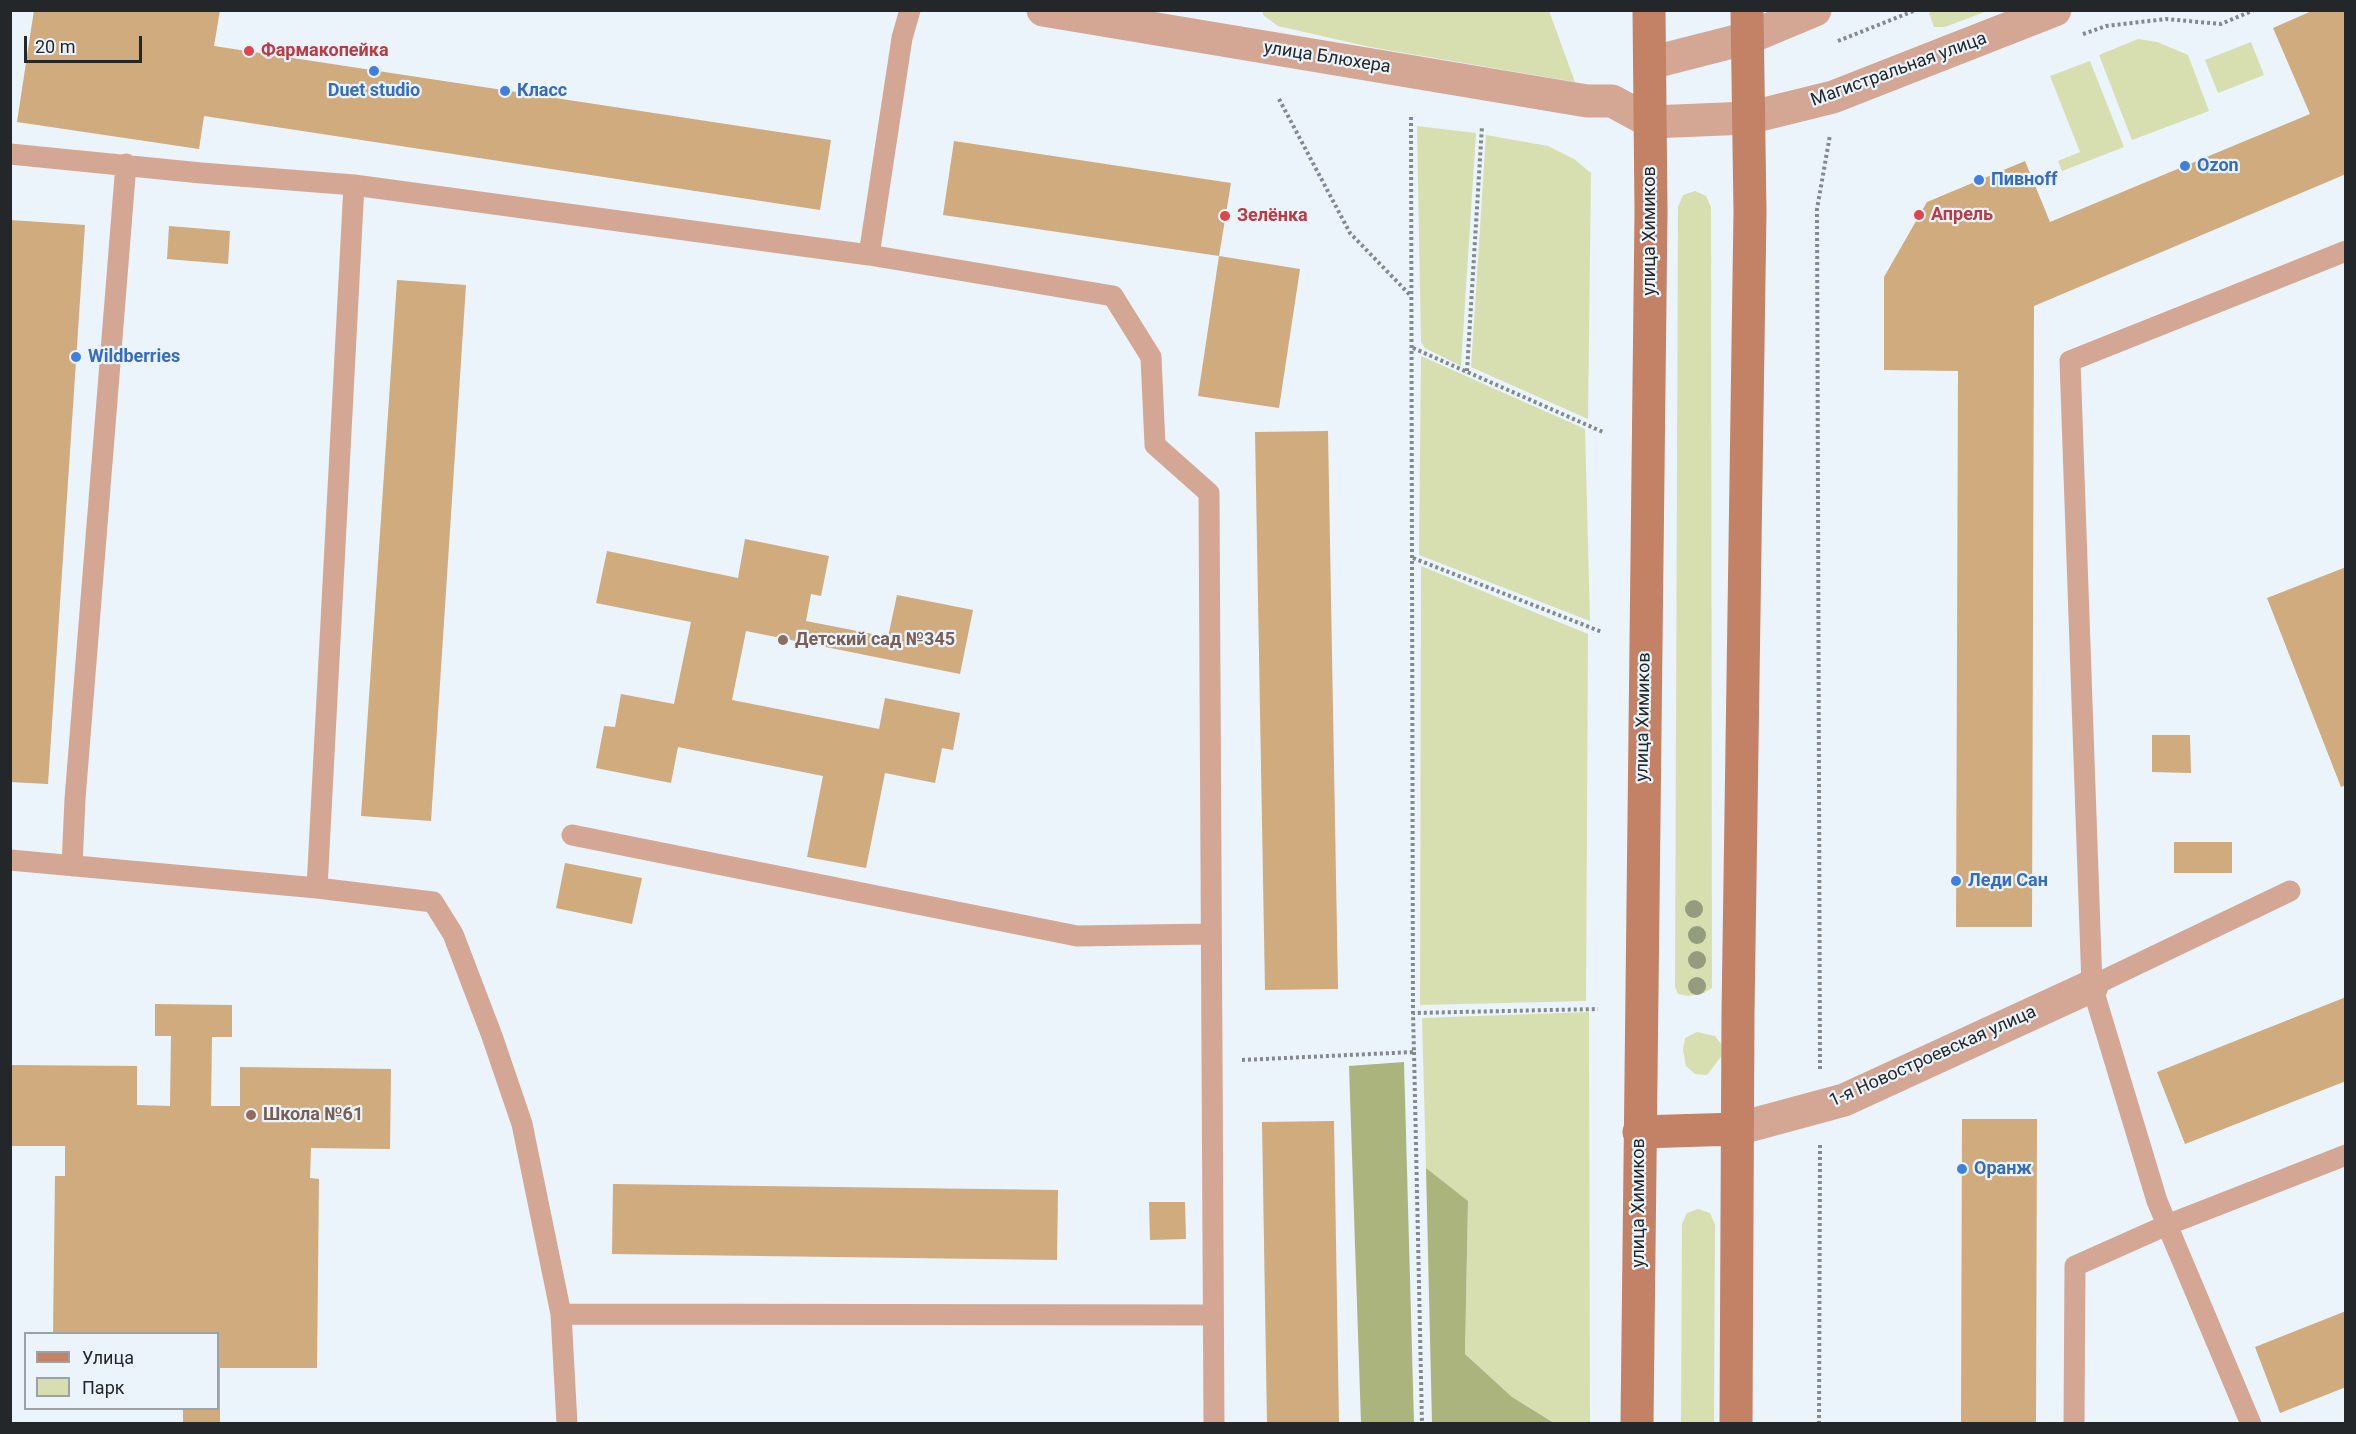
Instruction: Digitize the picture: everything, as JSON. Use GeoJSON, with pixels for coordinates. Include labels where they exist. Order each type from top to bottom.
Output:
{"type":"FeatureCollection","features":[{"type":"Feature","properties":{"kind":"main road","name":"улица Химиков"},"geometry":{"type":"LineString","coordinates":[[1638,1424],[1639,1132],[1651,122],[1649,10]]}},
{"type":"Feature","properties":{"kind":"main road"},"geometry":{"type":"LineString","coordinates":[[1736,1424],[1737,1129],[1750,212],[1748,24]]}},
{"type":"Feature","properties":{"kind":"main road"},"geometry":{"type":"LineString","coordinates":[[1639,1132],[1737,1129]]}},
{"type":"Feature","properties":{"kind":"street","name":"улица Блюхера"},"geometry":{"type":"LineString","coordinates":[[1043,10],[1587,101],[1612,101]]}},
{"type":"Feature","properties":{"kind":"street"},"geometry":{"type":"LineString","coordinates":[[1651,122],[1612,101],[1650,63],[1748,24],[1815,10]]}},
{"type":"Feature","properties":{"kind":"street","name":"Магистральная улица"},"geometry":{"type":"LineString","coordinates":[[1651,122],[1748,118],[1833,97],[2055,10]]}},
{"type":"Feature","properties":{"kind":"street","name":"1-я Новостроевская улица"},"geometry":{"type":"LineString","coordinates":[[1737,1129],[1844,1100],[2092,986]]}},
{"type":"Feature","properties":{"kind":"lane"},"geometry":{"type":"LineString","coordinates":[[869,255],[902,38],[910,10]]}},
{"type":"Feature","properties":{"kind":"lane"},"geometry":{"type":"LineString","coordinates":[[10,154],[354,185],[869,255],[1113,296],[1151,357],[1155,445],[1209,493],[1214,1424]]}},
{"type":"Feature","properties":{"kind":"lane"},"geometry":{"type":"LineString","coordinates":[[72,866],[77,776],[126,164]]}},
{"type":"Feature","properties":{"kind":"lane"},"geometry":{"type":"LineString","coordinates":[[317,888],[354,185]]}},
{"type":"Feature","properties":{"kind":"lane"},"geometry":{"type":"LineString","coordinates":[[2251,1424],[2157,1201],[2092,986],[2070,361],[2346,251]]}},
{"type":"Feature","properties":{"kind":"lane"},"geometry":{"type":"LineString","coordinates":[[572,835],[1077,936],[1211,934]]}},
{"type":"Feature","properties":{"kind":"lane"},"geometry":{"type":"LineString","coordinates":[[10,860],[317,888],[433,902],[453,934],[492,1036],[522,1124],[561,1314],[567,1424]]}},
{"type":"Feature","properties":{"kind":"lane"},"geometry":{"type":"LineString","coordinates":[[2092,986],[2290,891]]}},
{"type":"Feature","properties":{"kind":"lane"},"geometry":{"type":"LineString","coordinates":[[2074,1424],[2075,1266],[2167,1225],[2346,1155]]}},
{"type":"Feature","properties":{"kind":"lane"},"geometry":{"type":"LineString","coordinates":[[561,1314],[1213,1315]]}},
{"type":"Feature","properties":{"kind":"path"},"geometry":{"type":"LineString","coordinates":[[1838,41],[1916,10]]}},
{"type":"Feature","properties":{"kind":"path"},"geometry":{"type":"LineString","coordinates":[[1279,99],[1350,232],[1412,297]]}},
{"type":"Feature","properties":{"kind":"path"},"geometry":{"type":"LineString","coordinates":[[1411,117],[1413,1013],[1422,1424]]}},
{"type":"Feature","properties":{"kind":"path"},"geometry":{"type":"LineString","coordinates":[[1467,371],[1482,126]]}},
{"type":"Feature","properties":{"kind":"path"},"geometry":{"type":"LineString","coordinates":[[1819,1424],[1817,208],[1830,131]]}},
{"type":"Feature","properties":{"kind":"path"},"geometry":{"type":"LineString","coordinates":[[1413,348],[1603,432]]}},
{"type":"Feature","properties":{"kind":"path"},"geometry":{"type":"LineString","coordinates":[[1413,558],[1602,632]]}},
{"type":"Feature","properties":{"kind":"path"},"geometry":{"type":"LineString","coordinates":[[1413,1013],[1598,1010]]}},
{"type":"Feature","properties":{"kind":"path"},"geometry":{"type":"LineString","coordinates":[[1211,1062],[1414,1052]]}},
{"type":"Feature","properties":{"kind":"green space"},"geometry":{"type":"Polygon","coordinates":[[[1935,10],[1987,11],[1945,27],[1934,27],[1929,13],[1935,10]]]}},
{"type":"Feature","properties":{"kind":"green space"},"geometry":{"type":"Polygon","coordinates":[[[1263,11],[1549,11],[1575,82],[1370,47],[1278,26],[1263,15],[1263,11]]]}},
{"type":"Feature","properties":{"kind":"green space"},"geometry":{"type":"Polygon","coordinates":[[[2138,39],[2157,42],[2188,55],[2209,111],[2132,140],[2099,55],[2138,39]]]}},
{"type":"Feature","properties":{"kind":"green space"},"geometry":{"type":"Polygon","coordinates":[[[2251,42],[2264,75],[2218,93],[2205,60],[2251,42]]]}},
{"type":"Feature","properties":{"kind":"green space"},"geometry":{"type":"Polygon","coordinates":[[[2090,61],[2124,147],[2062,171],[2058,161],[2080,152],[2050,76],[2090,61]]]}},
{"type":"Feature","properties":{"kind":"green space"},"geometry":{"type":"Polygon","coordinates":[[[1417,126],[1476,133],[1461,366],[1425,348],[1421,342],[1417,126]]]}},
{"type":"Feature","properties":{"kind":"green space"},"geometry":{"type":"Polygon","coordinates":[[[1486,135],[1548,146],[1574,159],[1591,173],[1588,419],[1471,367],[1486,135]]]}},
{"type":"Feature","properties":{"kind":"green space"},"geometry":{"type":"Polygon","coordinates":[[[1695,191],[1706,196],[1711,207],[1712,988],[1704,993],[1688,996],[1678,994],[1675,987],[1678,207],[1683,195],[1695,191]]]}},
{"type":"Feature","properties":{"kind":"green space"},"geometry":{"type":"Polygon","coordinates":[[[1421,356],[1585,429],[1590,621],[1419,555],[1421,356]]]}},
{"type":"Feature","properties":{"kind":"green space"},"geometry":{"type":"Polygon","coordinates":[[[1421,566],[1588,634],[1586,1001],[1420,1005],[1421,566]]]}},
{"type":"Feature","properties":{"kind":"green space"},"geometry":{"type":"Polygon","coordinates":[[[1589,1012],[1590,1423],[1554,1423],[1512,1397],[1465,1354],[1468,1202],[1426,1168],[1422,1018],[1589,1012]]]}},
{"type":"Feature","properties":{"kind":"green space"},"geometry":{"type":"Polygon","coordinates":[[[1697,1032],[1715,1036],[1721,1044],[1721,1057],[1707,1075],[1695,1074],[1686,1066],[1683,1050],[1685,1038],[1697,1032]]]}},
{"type":"Feature","properties":{"kind":"green space"},"geometry":{"type":"Polygon","coordinates":[[[1404,1062],[1414,1423],[1361,1423],[1349,1066],[1404,1062]]]}},
{"type":"Feature","properties":{"kind":"green space"},"geometry":{"type":"Polygon","coordinates":[[[1426,1168],[1468,1201],[1465,1354],[1512,1397],[1554,1423],[1432,1423],[1426,1168]]]}},
{"type":"Feature","properties":{"kind":"green space"},"geometry":{"type":"Polygon","coordinates":[[[1698,1209],[1710,1213],[1715,1225],[1714,1423],[1681,1423],[1682,1224],[1687,1213],[1698,1209]]]}},
{"type":"Feature","properties":{"kind":"building"},"geometry":{"type":"Polygon","coordinates":[[[34,10],[220,10],[214,46],[831,140],[820,210],[204,116],[199,149],[17,122],[34,10]]]}},
{"type":"Feature","properties":{"kind":"building"},"geometry":{"type":"Polygon","coordinates":[[[2314,10],[2346,10],[2346,174],[2034,306],[2032,927],[1956,927],[1958,371],[1884,370],[1884,277],[1927,202],[2025,161],[2050,222],[2310,114],[2273,28],[2314,10]]]}},
{"type":"Feature","properties":{"kind":"building"},"geometry":{"type":"Polygon","coordinates":[[[954,141],[1231,183],[1219,256],[943,215],[954,141]]]}},
{"type":"Feature","properties":{"kind":"building"},"geometry":{"type":"Polygon","coordinates":[[[10,220],[85,225],[48,784],[10,782],[10,220]]]}},
{"type":"Feature","properties":{"kind":"building"},"geometry":{"type":"Polygon","coordinates":[[[169,226],[230,231],[228,264],[167,259],[169,226]]]}},
{"type":"Feature","properties":{"kind":"building"},"geometry":{"type":"Polygon","coordinates":[[[1219,256],[1300,269],[1279,408],[1198,396],[1219,256]]]}},
{"type":"Feature","properties":{"kind":"building"},"geometry":{"type":"Polygon","coordinates":[[[397,280],[466,285],[431,821],[361,816],[397,280]]]}},
{"type":"Feature","properties":{"kind":"building"},"geometry":{"type":"Polygon","coordinates":[[[1328,431],[1338,989],[1265,990],[1255,432],[1328,431]]]}},
{"type":"Feature","properties":{"kind":"building"},"geometry":{"type":"Polygon","coordinates":[[[745,539],[829,556],[821,596],[811,594],[806,621],[888,637],[897,595],[973,610],[960,674],[746,631],[732,700],[879,729],[885,698],[960,713],[953,750],[942,748],[935,783],[885,773],[866,868],[807,857],[823,776],[678,747],[671,783],[596,768],[604,726],[615,727],[621,694],[674,704],[691,622],[596,603],[607,551],[738,578],[745,539]]]}},
{"type":"Feature","properties":{"kind":"building"},"geometry":{"type":"Polygon","coordinates":[[[2346,567],[2346,785],[2341,787],[2267,598],[2346,567]]]}},
{"type":"Feature","properties":{"kind":"building"},"geometry":{"type":"Polygon","coordinates":[[[2152,735],[2190,735],[2191,773],[2152,772],[2152,735]]]}},
{"type":"Feature","properties":{"kind":"building"},"geometry":{"type":"Polygon","coordinates":[[[2174,842],[2232,842],[2232,873],[2174,873],[2174,842]]]}},
{"type":"Feature","properties":{"kind":"building"},"geometry":{"type":"Polygon","coordinates":[[[565,863],[642,878],[632,924],[556,908],[565,863]]]}},
{"type":"Feature","properties":{"kind":"building"},"geometry":{"type":"Polygon","coordinates":[[[2346,997],[2346,1081],[2185,1144],[2157,1072],[2346,997]]]}},
{"type":"Feature","properties":{"kind":"building"},"geometry":{"type":"Polygon","coordinates":[[[155,1004],[232,1005],[232,1037],[212,1037],[211,1106],[240,1106],[240,1067],[391,1069],[390,1149],[311,1148],[310,1178],[319,1179],[317,1368],[220,1368],[220,1424],[183,1424],[183,1410],[219,1410],[219,1332],[53,1332],[55,1176],[65,1176],[65,1146],[10,1146],[10,1065],[137,1066],[137,1105],[170,1106],[171,1036],[155,1036],[155,1004]]]}},
{"type":"Feature","properties":{"kind":"building"},"geometry":{"type":"Polygon","coordinates":[[[1962,1119],[2037,1119],[2036,1424],[1961,1424],[1962,1119]]]}},
{"type":"Feature","properties":{"kind":"building"},"geometry":{"type":"Polygon","coordinates":[[[1334,1121],[1339,1424],[1267,1424],[1262,1122],[1334,1121]]]}},
{"type":"Feature","properties":{"kind":"building"},"geometry":{"type":"Polygon","coordinates":[[[613,1184],[1058,1190],[1057,1260],[612,1254],[613,1184]]]}},
{"type":"Feature","properties":{"kind":"building"},"geometry":{"type":"Polygon","coordinates":[[[1149,1202],[1185,1202],[1186,1239],[1150,1240],[1149,1202]]]}},
{"type":"Feature","properties":{"kind":"building"},"geometry":{"type":"Polygon","coordinates":[[[2346,1311],[2346,1387],[2280,1413],[2255,1347],[2346,1311]]]}},
{"type":"Feature","properties":{"kind":"place","name":"Фармакопейка"},"geometry":{"type":"Point","coordinates":[249,51]}},
{"type":"Feature","properties":{"kind":"place","name":"Duet studio"},"geometry":{"type":"Point","coordinates":[374,71]}},
{"type":"Feature","properties":{"kind":"place","name":"Класс"},"geometry":{"type":"Point","coordinates":[505,91]}},
{"type":"Feature","properties":{"kind":"place","name":"Ozon"},"geometry":{"type":"Point","coordinates":[2185,166]}},
{"type":"Feature","properties":{"kind":"place","name":"Пивноff"},"geometry":{"type":"Point","coordinates":[1979,180]}},
{"type":"Feature","properties":{"kind":"place","name":"Апрель"},"geometry":{"type":"Point","coordinates":[1919,215]}},
{"type":"Feature","properties":{"kind":"place","name":"Зелёнка"},"geometry":{"type":"Point","coordinates":[1225,216]}},
{"type":"Feature","properties":{"kind":"place","name":"Wildberries"},"geometry":{"type":"Point","coordinates":[76,357]}},
{"type":"Feature","properties":{"kind":"place","name":"Детский сад №345"},"geometry":{"type":"Point","coordinates":[783,640]}},
{"type":"Feature","properties":{"kind":"place","name":"Леди Сан"},"geometry":{"type":"Point","coordinates":[1956,881]}},
{"type":"Feature","properties":{"kind":"place","name":"Школа №61"},"geometry":{"type":"Point","coordinates":[251,1115]}},
{"type":"Feature","properties":{"kind":"place","name":"Оранж"},"geometry":{"type":"Point","coordinates":[1962,1169]}}]}
